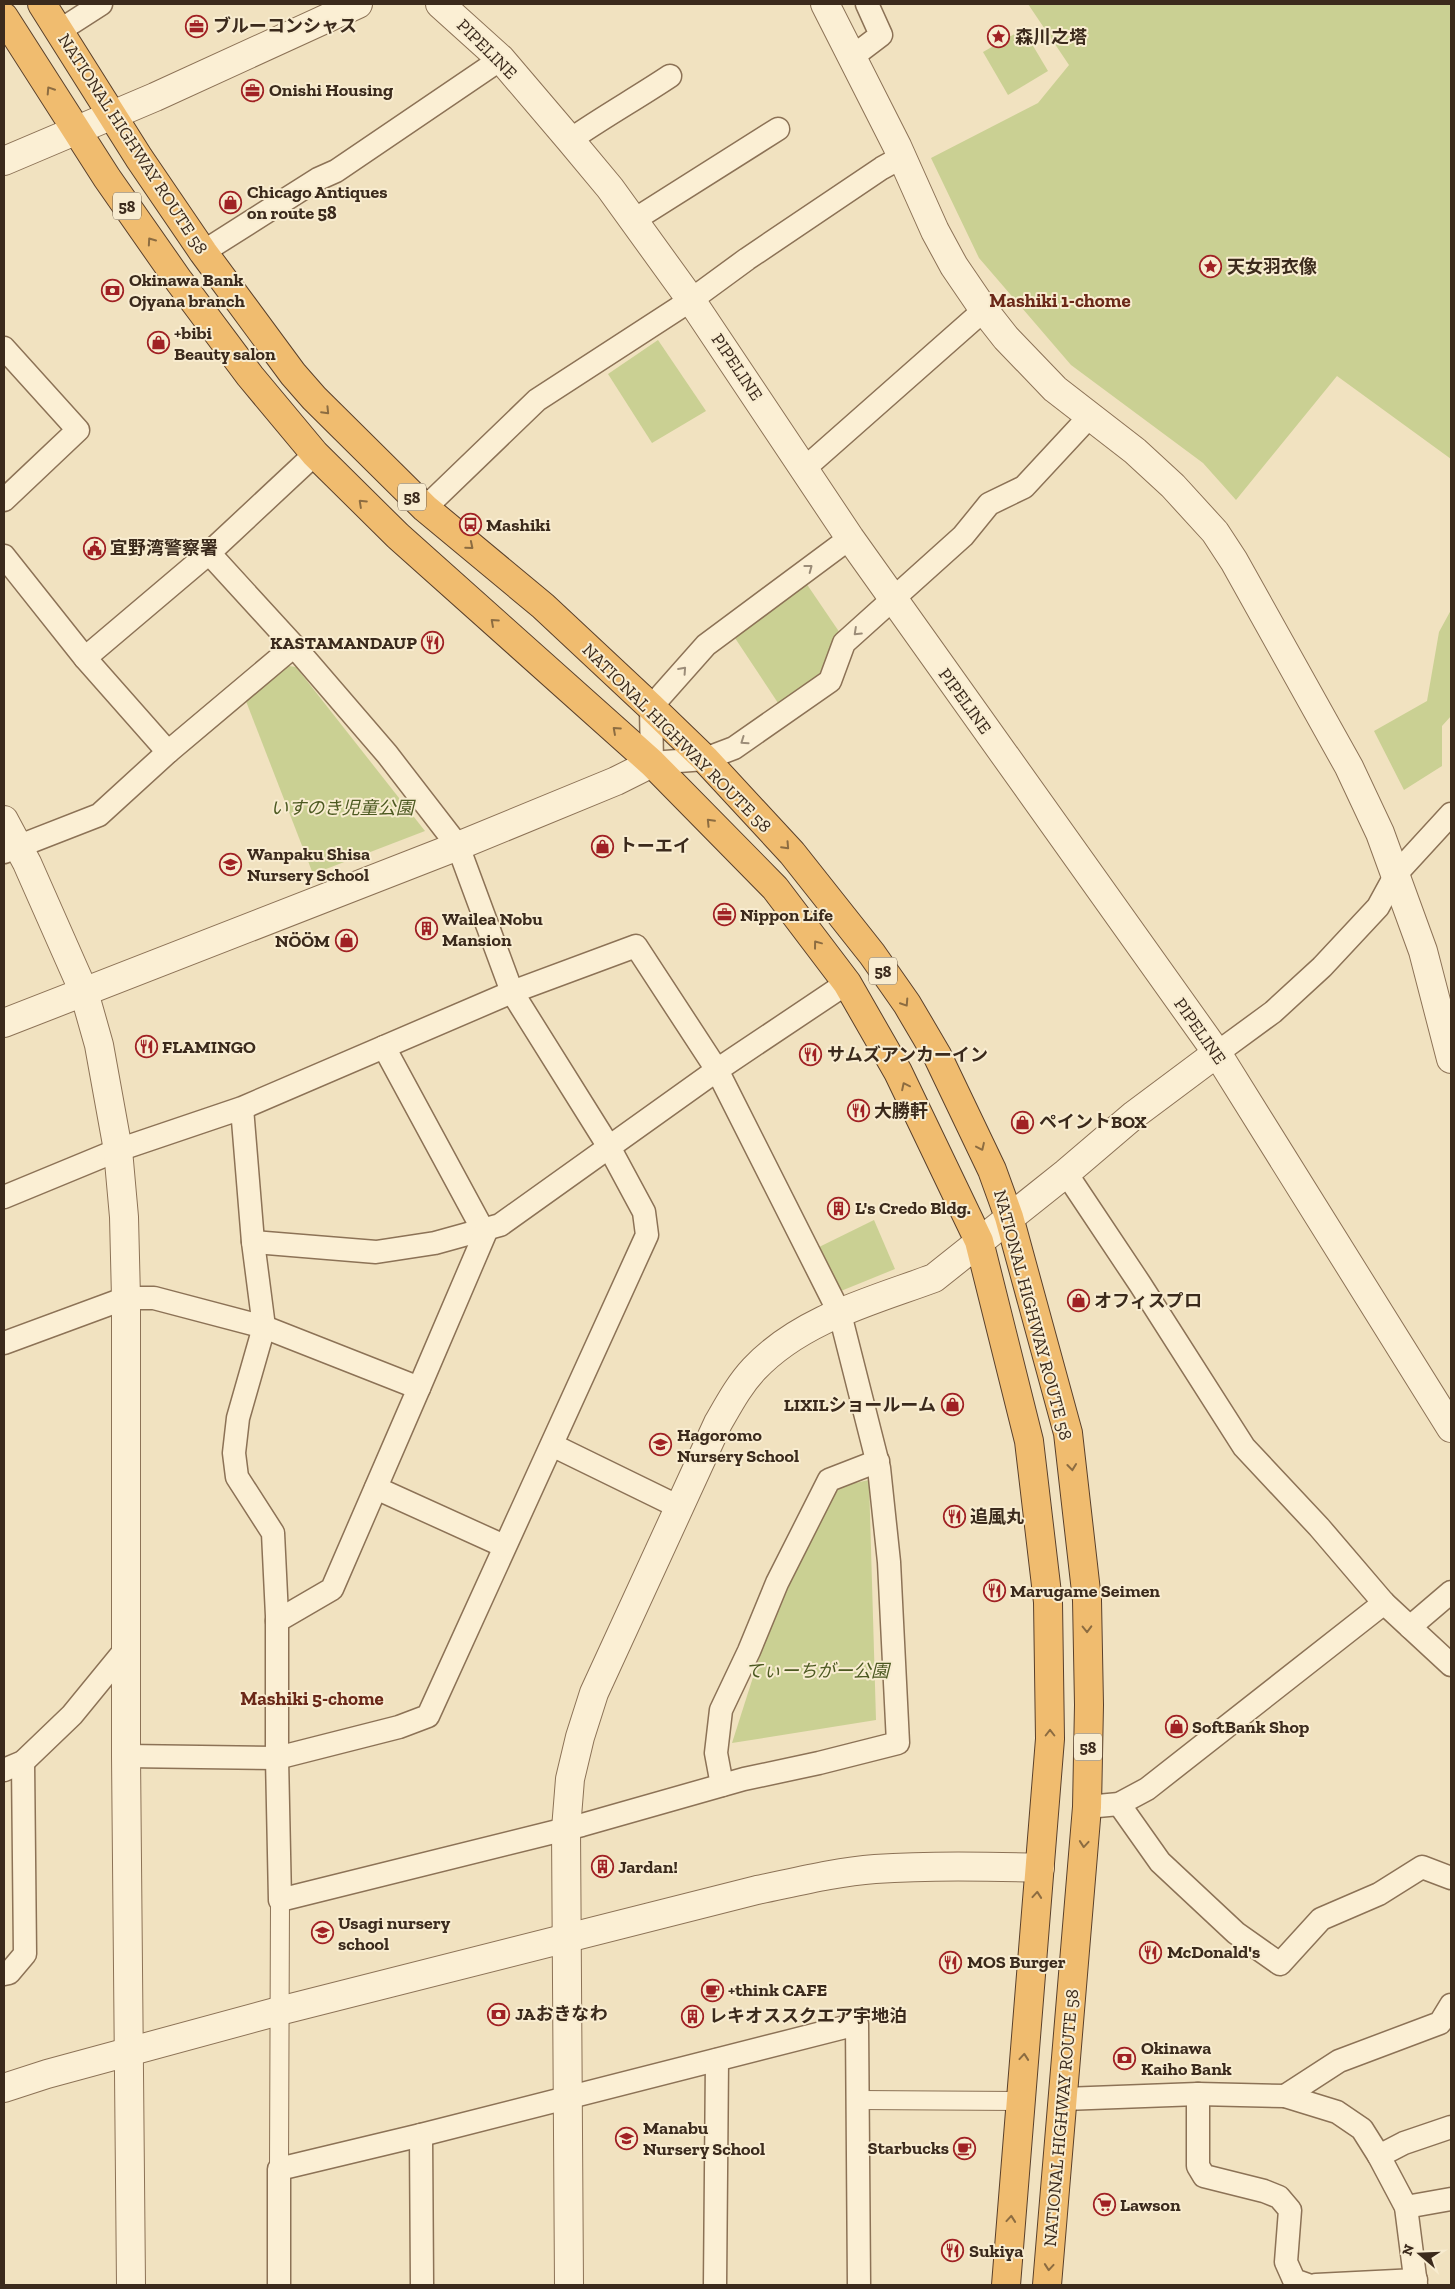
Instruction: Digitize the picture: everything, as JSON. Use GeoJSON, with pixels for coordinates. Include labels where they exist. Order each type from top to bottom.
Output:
{"type":"FeatureCollection","features":[{"type":"Feature","properties":{"kind":"highway","name":"NATIONAL HIGHWAY ROUTE 58"},"geometry":{"type":"LineString","coordinates":[[42,4],[111,116],[203,252],[294,374],[362,447],[425,508],[542,606],[651,707],[704,759],[792,853],[872,954],[907,1004],[941,1064],[992,1170],[1009,1217],[1068,1433],[1087,1600],[1089,1705],[1087,1807],[1047,2285]]}},
{"type":"Feature","properties":{"kind":"highway","name":"NATIONAL HIGHWAY ROUTE 58"},"geometry":{"type":"LineString","coordinates":[[4,17],[76,131],[179,281],[255,383],[315,454],[398,536],[652,763],[775,888],[847,983],[898,1072],[978,1241],[1030,1441],[1048,1602],[1050,1739],[1006,2285]]}},
{"type":"Feature","properties":{"kind":"street"},"geometry":{"type":"LineString","coordinates":[[59,31],[101,4]]}},
{"type":"Feature","properties":{"kind":"street"},"geometry":{"type":"LineString","coordinates":[[4,161],[111,116],[358,4]]}},
{"type":"Feature","properties":{"kind":"street","name":"PIPELINE"},"geometry":{"type":"LineString","coordinates":[[440,4],[501,59],[570,140],[610,188],[691,300],[850,538],[1217,1053],[1451,1428]]}},
{"type":"Feature","properties":{"kind":"street"},"geometry":{"type":"LineString","coordinates":[[825,4],[902,157],[935,230],[954,266],[984,310],[1028,362],[1055,389],[1135,451],[1173,486],[1220,539],[1234,561],[1349,767],[1376,824],[1423,951],[1451,1058]]}},
{"type":"Feature","properties":{"kind":"street"},"geometry":{"type":"LineString","coordinates":[[852,57],[882,35],[867,4]]}},
{"type":"Feature","properties":{"kind":"street"},"geometry":{"type":"LineString","coordinates":[[203,252],[318,179],[336,170],[501,59]]}},
{"type":"Feature","properties":{"kind":"street"},"geometry":{"type":"LineString","coordinates":[[570,140],[608,113],[629,103],[670,76]]}},
{"type":"Feature","properties":{"kind":"street"},"geometry":{"type":"LineString","coordinates":[[634,220],[778,129]]}},
{"type":"Feature","properties":{"kind":"street"},"geometry":{"type":"LineString","coordinates":[[425,508],[537,400],[691,300],[747,258],[798,226],[882,168],[902,157]]}},
{"type":"Feature","properties":{"kind":"street"},"geometry":{"type":"LineString","coordinates":[[805,468],[984,310]]}},
{"type":"Feature","properties":{"kind":"street"},"geometry":{"type":"LineString","coordinates":[[4,348],[78,430],[4,500]]}},
{"type":"Feature","properties":{"kind":"street"},"geometry":{"type":"LineString","coordinates":[[4,1023],[458,846],[616,781],[652,763],[704,759],[734,748],[830,681],[844,644],[963,536],[989,504],[1024,487],[1089,417]]}},
{"type":"Feature","properties":{"kind":"street"},"geometry":{"type":"LineString","coordinates":[[85,658],[209,553],[315,454]]}},
{"type":"Feature","properties":{"kind":"street"},"geometry":{"type":"LineString","coordinates":[[652,763],[651,707],[706,645],[850,538]]}},
{"type":"Feature","properties":{"kind":"street"},"geometry":{"type":"LineString","coordinates":[[126,1756],[277,1758],[399,1727],[428,1716],[647,1234],[644,1212],[609,1147],[512,992],[458,846],[387,754],[294,646],[209,553]]}},
{"type":"Feature","properties":{"kind":"street"},"geometry":{"type":"LineString","coordinates":[[4,556],[85,658],[168,752]]}},
{"type":"Feature","properties":{"kind":"street"},"geometry":{"type":"LineString","coordinates":[[11,850],[99,815],[168,752],[294,646]]}},
{"type":"Feature","properties":{"kind":"street"},"geometry":{"type":"LineString","coordinates":[[569,2285],[566,2098],[566,1829],[570,1779],[580,1737],[594,1693],[679,1507],[730,1402],[754,1369],[778,1347],[803,1330],[934,1278],[978,1241],[1066,1173],[1134,1114],[1273,1012],[1322,967],[1378,907],[1396,874],[1451,814]]}},
{"type":"Feature","properties":{"kind":"street"},"geometry":{"type":"LineString","coordinates":[[4,820],[11,850],[84,992],[98,1045],[118,1150],[124,1217],[126,1298],[126,1756],[131,2285]]}},
{"type":"Feature","properties":{"kind":"street"},"geometry":{"type":"LineString","coordinates":[[4,1197],[118,1150],[242,1108],[512,992],[636,946],[717,1070],[840,1314],[878,1461],[889,1562],[898,1743],[722,1785],[566,1829],[280,1900]]}},
{"type":"Feature","properties":{"kind":"street"},"geometry":{"type":"LineString","coordinates":[[253,1242],[376,1252],[435,1243],[500,1225],[717,1070],[847,983]]}},
{"type":"Feature","properties":{"kind":"street"},"geometry":{"type":"LineString","coordinates":[[384,1047],[485,1229]]}},
{"type":"Feature","properties":{"kind":"street"},"geometry":{"type":"LineString","coordinates":[[242,1108],[253,1242],[264,1327],[238,1418],[234,1453],[237,1477],[272,1533],[277,1621],[280,1900],[279,2285]]}},
{"type":"Feature","properties":{"kind":"street"},"geometry":{"type":"LineString","coordinates":[[1066,1173],[1140,1284],[1244,1447],[1319,1526],[1384,1603],[1451,1665]]}},
{"type":"Feature","properties":{"kind":"street"},"geometry":{"type":"LineString","coordinates":[[277,1621],[332,1589],[485,1229]]}},
{"type":"Feature","properties":{"kind":"street"},"geometry":{"type":"LineString","coordinates":[[4,1343],[126,1298],[154,1298],[264,1327],[419,1388]]}},
{"type":"Feature","properties":{"kind":"street"},"geometry":{"type":"LineString","coordinates":[[552,1446],[679,1507]]}},
{"type":"Feature","properties":{"kind":"street"},"geometry":{"type":"LineString","coordinates":[[722,1785],[716,1753],[722,1710],[777,1583],[829,1480],[878,1461]]}},
{"type":"Feature","properties":{"kind":"street"},"geometry":{"type":"LineString","coordinates":[[376,1488],[504,1546]]}},
{"type":"Feature","properties":{"kind":"street"},"geometry":{"type":"LineString","coordinates":[[1410,1627],[1451,1592]]}},
{"type":"Feature","properties":{"kind":"street"},"geometry":{"type":"LineString","coordinates":[[1087,1807],[1119,1804],[1147,1790],[1384,1603]]}},
{"type":"Feature","properties":{"kind":"street"},"geometry":{"type":"LineString","coordinates":[[4,1974],[9,1973],[25,1954],[13,1766],[72,1715],[126,1649]]}},
{"type":"Feature","properties":{"kind":"street"},"geometry":{"type":"LineString","coordinates":[[1119,1804],[1160,1862],[1236,1933],[1280,1964],[1321,1920],[1379,1894],[1422,1868],[1451,1878]]}},
{"type":"Feature","properties":{"kind":"street"},"geometry":{"type":"LineString","coordinates":[[4,2088],[279,2011],[758,1890],[873,1869],[935,1865],[1040,1868]]}},
{"type":"Feature","properties":{"kind":"street"},"geometry":{"type":"LineString","coordinates":[[1285,2096],[1340,2061],[1440,2023],[1451,2005]]}},
{"type":"Feature","properties":{"kind":"street"},"geometry":{"type":"LineString","coordinates":[[279,2169],[421,2136],[857,2024],[859,2285]]}},
{"type":"Feature","properties":{"kind":"street"},"geometry":{"type":"LineString","coordinates":[[715,2285],[717,2060]]}},
{"type":"Feature","properties":{"kind":"street"},"geometry":{"type":"LineString","coordinates":[[1064,2099],[1198,2094],[1285,2096],[1337,2112],[1362,2129],[1379,2156],[1406,2207],[1416,2282],[1316,2285]]}},
{"type":"Feature","properties":{"kind":"street"},"geometry":{"type":"LineString","coordinates":[[1198,2094],[1198,2166],[1204,2176],[1264,2191],[1279,2197],[1290,2210],[1286,2262],[1294,2280],[1308,2285]]}},
{"type":"Feature","properties":{"kind":"street"},"geometry":{"type":"LineString","coordinates":[[858,2100],[1021,2101]]}},
{"type":"Feature","properties":{"kind":"street"},"geometry":{"type":"LineString","coordinates":[[1379,2156],[1404,2144],[1451,2127]]}},
{"type":"Feature","properties":{"kind":"street"},"geometry":{"type":"LineString","coordinates":[[421,2136],[422,2285]]}},
{"type":"Feature","properties":{"kind":"street"},"geometry":{"type":"LineString","coordinates":[[1406,2207],[1451,2199]]}},
{"type":"Feature","properties":{"kind":"green space"},"geometry":{"type":"Polygon","coordinates":[[[1028,4],[1451,4],[1451,459],[1337,376],[1236,500],[1203,463],[1071,365],[979,258],[931,158],[1038,103],[1069,65],[1028,4]]]}},
{"type":"Feature","properties":{"kind":"green space"},"geometry":{"type":"Polygon","coordinates":[[[1023,29],[1048,71],[1008,95],[983,52],[1023,29]]]}},
{"type":"Feature","properties":{"kind":"green space"},"geometry":{"type":"Polygon","coordinates":[[[658,340],[706,411],[652,443],[608,374],[658,340]]]}},
{"type":"Feature","properties":{"kind":"green space"},"geometry":{"type":"Polygon","coordinates":[[[806,583],[842,636],[823,674],[778,703],[733,635],[806,583]]]}},
{"type":"Feature","properties":{"kind":"green space"},"geometry":{"type":"Polygon","coordinates":[[[1451,610],[1451,716],[1442,726],[1442,766],[1404,790],[1374,731],[1427,701],[1439,632],[1451,610]]]}},
{"type":"Feature","properties":{"kind":"green space","name":"いすのき児童公園"},"geometry":{"type":"Polygon","coordinates":[[[282,665],[296,667],[425,831],[313,874],[244,696],[282,665]]]}},
{"type":"Feature","properties":{"kind":"green space"},"geometry":{"type":"Polygon","coordinates":[[[874,1220],[895,1269],[836,1293],[815,1249],[874,1220]]]}},
{"type":"Feature","properties":{"kind":"green space","name":"てぃーちがー公園"},"geometry":{"type":"Polygon","coordinates":[[[869,1480],[876,1720],[732,1743],[769,1627],[837,1487],[869,1480]]]}},
{"type":"Feature","properties":{"kind":"place","name":"ブルーコンシャス"},"geometry":{"type":"Point","coordinates":[197,26]}},
{"type":"Feature","properties":{"kind":"place","name":"森川之塔"},"geometry":{"type":"Point","coordinates":[999,37]}},
{"type":"Feature","properties":{"kind":"place","name":"Onishi Housing"},"geometry":{"type":"Point","coordinates":[253,90]}},
{"type":"Feature","properties":{"kind":"place","name":"Chicago Antiques on route 58"},"geometry":{"type":"Point","coordinates":[231,202]}},
{"type":"Feature","properties":{"kind":"place","name":"天女羽衣像"},"geometry":{"type":"Point","coordinates":[1211,267]}},
{"type":"Feature","properties":{"kind":"place","name":"Okinawa Bank Ojyana branch"},"geometry":{"type":"Point","coordinates":[113,290]}},
{"type":"Feature","properties":{"kind":"place","name":"+bibi Beauty salon"},"geometry":{"type":"Point","coordinates":[158,343]}},
{"type":"Feature","properties":{"kind":"place","name":"Mashiki"},"geometry":{"type":"Point","coordinates":[470,525]}},
{"type":"Feature","properties":{"kind":"place","name":"宜野湾警察署"},"geometry":{"type":"Point","coordinates":[94,548]}},
{"type":"Feature","properties":{"kind":"place","name":"KASTAMANDAUP"},"geometry":{"type":"Point","coordinates":[433,643]}},
{"type":"Feature","properties":{"kind":"place","name":"トーエイ"},"geometry":{"type":"Point","coordinates":[603,846]}},
{"type":"Feature","properties":{"kind":"place","name":"Wanpaku Shisa Nursery School"},"geometry":{"type":"Point","coordinates":[231,864]}},
{"type":"Feature","properties":{"kind":"place","name":"Nippon Life"},"geometry":{"type":"Point","coordinates":[724,915]}},
{"type":"Feature","properties":{"kind":"place","name":"Wailea Nobu Mansion"},"geometry":{"type":"Point","coordinates":[426,929]}},
{"type":"Feature","properties":{"kind":"place","name":"NÖÖM"},"geometry":{"type":"Point","coordinates":[346,941]}},
{"type":"Feature","properties":{"kind":"place","name":"FLAMINGO"},"geometry":{"type":"Point","coordinates":[146,1047]}},
{"type":"Feature","properties":{"kind":"place","name":"サムズアンカーイン"},"geometry":{"type":"Point","coordinates":[811,1055]}},
{"type":"Feature","properties":{"kind":"place","name":"大勝軒"},"geometry":{"type":"Point","coordinates":[858,1111]}},
{"type":"Feature","properties":{"kind":"place","name":"ペイントBOX"},"geometry":{"type":"Point","coordinates":[1023,1122]}},
{"type":"Feature","properties":{"kind":"place","name":"L's Credo Bldg."},"geometry":{"type":"Point","coordinates":[839,1208]}},
{"type":"Feature","properties":{"kind":"place","name":"オフィスプロ"},"geometry":{"type":"Point","coordinates":[1078,1301]}},
{"type":"Feature","properties":{"kind":"place","name":"LIXILショールーム"},"geometry":{"type":"Point","coordinates":[952,1405]}},
{"type":"Feature","properties":{"kind":"place","name":"Hagoromo Nursery School"},"geometry":{"type":"Point","coordinates":[661,1445]}},
{"type":"Feature","properties":{"kind":"place","name":"追風丸"},"geometry":{"type":"Point","coordinates":[954,1517]}},
{"type":"Feature","properties":{"kind":"place","name":"Marugame Seimen"},"geometry":{"type":"Point","coordinates":[994,1591]}},
{"type":"Feature","properties":{"kind":"place","name":"SoftBank Shop"},"geometry":{"type":"Point","coordinates":[1176,1727]}},
{"type":"Feature","properties":{"kind":"place","name":"Jardan!"},"geometry":{"type":"Point","coordinates":[602,1867]}},
{"type":"Feature","properties":{"kind":"place","name":"Usagi nursery school"},"geometry":{"type":"Point","coordinates":[322,1933]}},
{"type":"Feature","properties":{"kind":"place","name":"McDonald's"},"geometry":{"type":"Point","coordinates":[1151,1952]}},
{"type":"Feature","properties":{"kind":"place","name":"MOS Burger"},"geometry":{"type":"Point","coordinates":[951,1962]}},
{"type":"Feature","properties":{"kind":"place","name":"+think CAFE"},"geometry":{"type":"Point","coordinates":[712,1990]}},
{"type":"Feature","properties":{"kind":"place","name":"JAおきなわ"},"geometry":{"type":"Point","coordinates":[499,2014]}},
{"type":"Feature","properties":{"kind":"place","name":"レキオススクエア宇地泊"},"geometry":{"type":"Point","coordinates":[693,2016]}},
{"type":"Feature","properties":{"kind":"place","name":"Okinawa Kaiho Bank"},"geometry":{"type":"Point","coordinates":[1125,2058]}},
{"type":"Feature","properties":{"kind":"place","name":"Manabu Nursery School"},"geometry":{"type":"Point","coordinates":[627,2138]}},
{"type":"Feature","properties":{"kind":"place","name":"Starbucks"},"geometry":{"type":"Point","coordinates":[965,2148]}},
{"type":"Feature","properties":{"kind":"place","name":"Lawson"},"geometry":{"type":"Point","coordinates":[1104,2205]}},
{"type":"Feature","properties":{"kind":"place","name":"Sukiya"},"geometry":{"type":"Point","coordinates":[953,2251]}},
{"type":"Feature","properties":{"kind":"district","name":"Mashiki 1-chome"},"geometry":{"type":"Point","coordinates":[1060,300]}},
{"type":"Feature","properties":{"kind":"district","name":"Mashiki 5-chome"},"geometry":{"type":"Point","coordinates":[312,1698]}}]}
